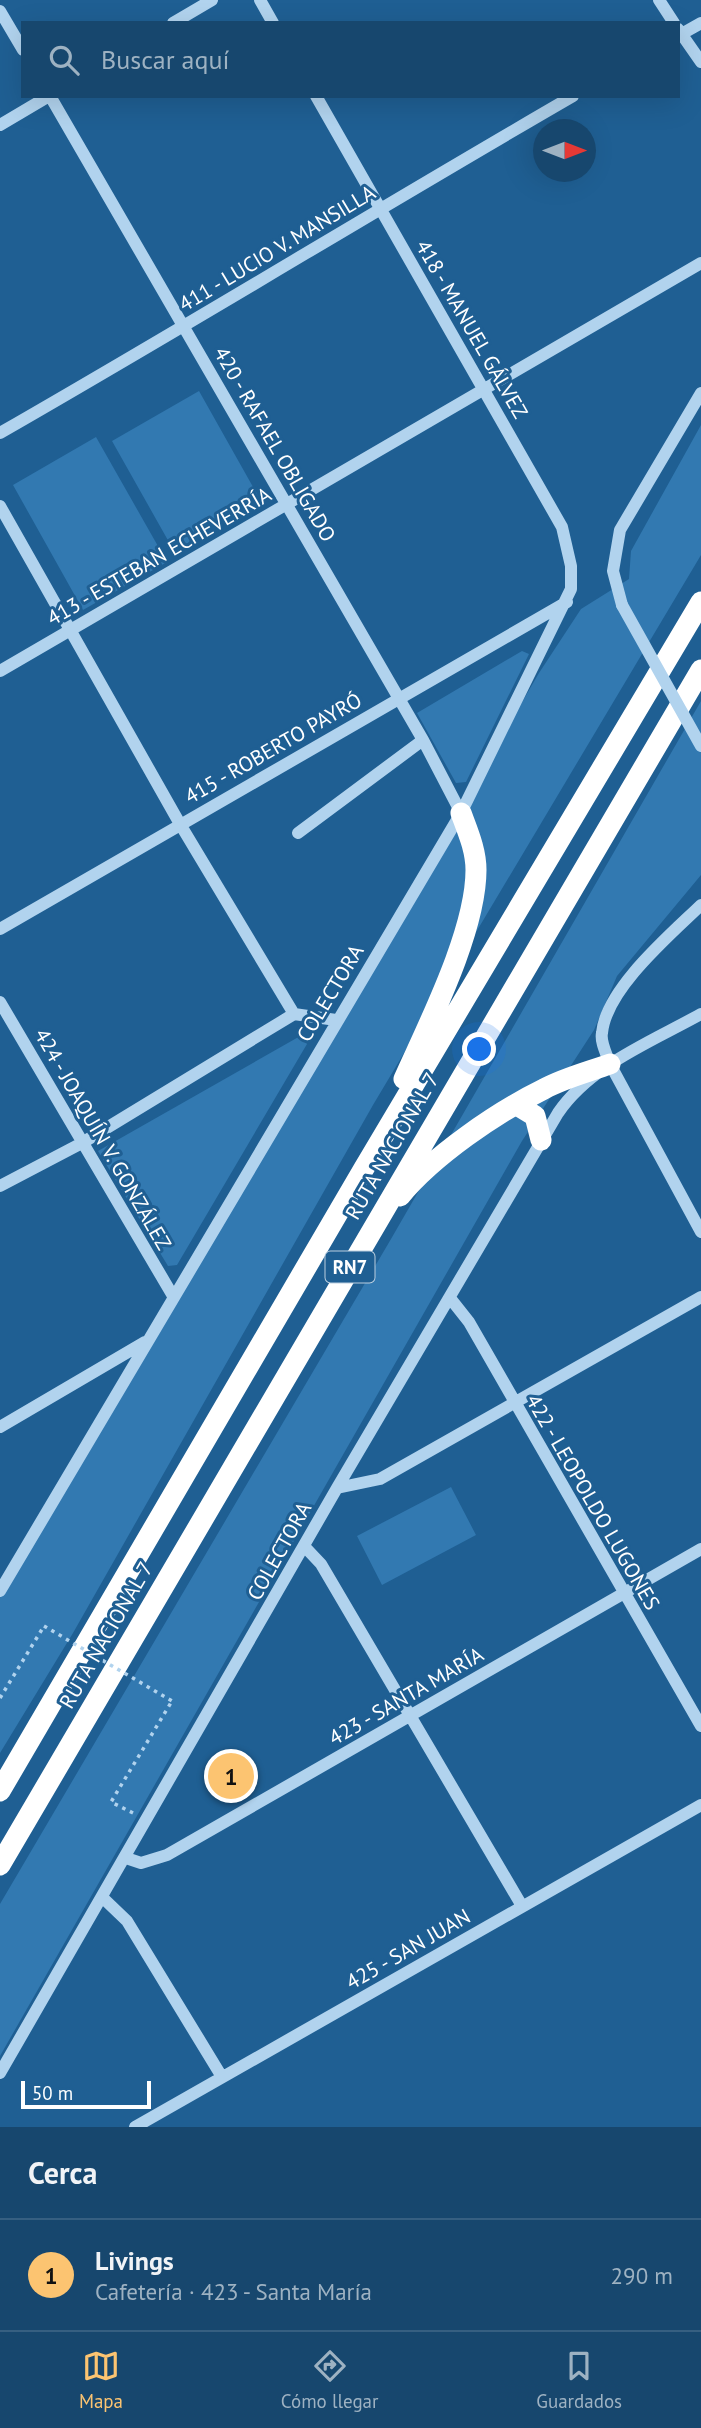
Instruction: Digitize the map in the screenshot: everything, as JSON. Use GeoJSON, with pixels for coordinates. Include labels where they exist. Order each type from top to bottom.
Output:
{"type":"FeatureCollection","features":[{"type":"Feature","properties":{"kind":"highway","name":"RUTA NACIONAL 7"},"geometry":{"type":"LineString","coordinates":[[0,1791],[363,1170],[701,602]]}},
{"type":"Feature","properties":{"kind":"highway","name":"RUTA NACIONAL 7"},"geometry":{"type":"LineString","coordinates":[[0,1865],[701,670]]}},
{"type":"Feature","properties":{"kind":"highway"},"geometry":{"type":"LineString","coordinates":[[363,1170],[415,1055],[468,921],[476,870],[473,847],[461,813]]}},
{"type":"Feature","properties":{"kind":"highway"},"geometry":{"type":"LineString","coordinates":[[366,1239],[407,1188],[436,1162],[544,1088],[610,1064]]}},
{"type":"Feature","properties":{"kind":"highway"},"geometry":{"type":"LineString","coordinates":[[517,1105],[535,1116],[541,1140]]}},
{"type":"Feature","properties":{"kind":"street"},"geometry":{"type":"LineString","coordinates":[[176,21],[212,0]]}},
{"type":"Feature","properties":{"kind":"street"},"geometry":{"type":"LineString","coordinates":[[260,0],[272,21]]}},
{"type":"Feature","properties":{"kind":"street"},"geometry":{"type":"LineString","coordinates":[[659,0],[672,21]]}},
{"type":"Feature","properties":{"kind":"street"},"geometry":{"type":"LineString","coordinates":[[0,11],[21,47]]}},
{"type":"Feature","properties":{"kind":"street"},"geometry":{"type":"LineString","coordinates":[[680,29],[701,23]]}},
{"type":"Feature","properties":{"kind":"street"},"geometry":{"type":"LineString","coordinates":[[680,33],[701,62]]}},
{"type":"Feature","properties":{"kind":"street"},"geometry":{"type":"LineString","coordinates":[[0,125],[46,98]]}},
{"type":"Feature","properties":{"kind":"street","name":"420 - RAFAEL OBLIGADO"},"geometry":{"type":"LineString","coordinates":[[50,98],[186,327],[424,740],[461,813]]}},
{"type":"Feature","properties":{"kind":"street","name":"418 - MANUEL GÁLVEZ"},"geometry":{"type":"LineString","coordinates":[[317,98],[562,527],[571,566],[571,589]]}},
{"type":"Feature","properties":{"kind":"street","name":"411 - LUCIO V. MANSILLA"},"geometry":{"type":"LineString","coordinates":[[0,433],[186,327],[380,207],[570,98]]}},
{"type":"Feature","properties":{"kind":"street","name":"413 - ESTEBAN ECHEVERRÍA"},"geometry":{"type":"LineString","coordinates":[[0,671],[701,263]]}},
{"type":"Feature","properties":{"kind":"street"},"geometry":{"type":"LineString","coordinates":[[701,393],[620,530],[613,571],[622,606],[701,746]]}},
{"type":"Feature","properties":{"kind":"street"},"geometry":{"type":"LineString","coordinates":[[0,506],[180,824],[294,1014]]}},
{"type":"Feature","properties":{"kind":"street","name":"COLECTORA"},"geometry":{"type":"LineString","coordinates":[[0,1591],[461,813],[567,602],[571,589]]}},
{"type":"Feature","properties":{"kind":"street","name":"415 - ROBERTO PAYRÓ"},"geometry":{"type":"LineString","coordinates":[[0,929],[567,602]]}},
{"type":"Feature","properties":{"kind":"street"},"geometry":{"type":"LineString","coordinates":[[298,832],[424,740]]}},
{"type":"Feature","properties":{"kind":"street"},"geometry":{"type":"LineString","coordinates":[[701,905],[662,943],[626,984],[606,1017],[601,1035],[610,1064],[701,1233]]}},
{"type":"Feature","properties":{"kind":"street","name":"424 - JOAQUÍN V. GONZÁLEZ"},"geometry":{"type":"LineString","coordinates":[[0,1002],[173,1296]]}},
{"type":"Feature","properties":{"kind":"street"},"geometry":{"type":"LineString","coordinates":[[0,1186],[82,1143],[294,1014],[336,1020]]}},
{"type":"Feature","properties":{"kind":"street","name":"COLECTORA"},"geometry":{"type":"LineString","coordinates":[[0,2073],[337,1488],[541,1140],[573,1091],[610,1064],[701,1014]]}},
{"type":"Feature","properties":{"kind":"street"},"geometry":{"type":"LineString","coordinates":[[337,1488],[380,1479],[701,1297]]}},
{"type":"Feature","properties":{"kind":"street","name":"422 - LEOPOLDO LUGONES"},"geometry":{"type":"LineString","coordinates":[[450,1298],[468,1322],[701,1726]]}},
{"type":"Feature","properties":{"kind":"street"},"geometry":{"type":"LineString","coordinates":[[0,1427],[146,1342]]}},
{"type":"Feature","properties":{"kind":"street"},"geometry":{"type":"LineString","coordinates":[[304,1546],[321,1564],[522,1906]]}},
{"type":"Feature","properties":{"kind":"street","name":"423 - SANTA MARÍA"},"geometry":{"type":"LineString","coordinates":[[126,1858],[141,1863],[167,1855],[701,1549]]}},
{"type":"Feature","properties":{"kind":"street","name":"425 - SAN JUAN"},"geometry":{"type":"LineString","coordinates":[[135,2127],[701,1805]]}},
{"type":"Feature","properties":{"kind":"street"},"geometry":{"type":"LineString","coordinates":[[103,1898],[127,1921],[222,2077]]}},
{"type":"Feature","properties":{"kind":"path"},"geometry":{"type":"LineString","coordinates":[[0,1698],[44,1626],[172,1701],[111,1802],[148,1820]]}},
{"type":"Feature","properties":{"kind":"shaded area"},"geometry":{"type":"Polygon","coordinates":[[[199,391],[261,501],[174,551],[112,441],[199,391]]]}},
{"type":"Feature","properties":{"kind":"shaded area"},"geometry":{"type":"Polygon","coordinates":[[[701,425],[701,555],[373,1105],[73,1633],[0,1753],[0,1593],[539,673],[581,609],[629,579],[631,551],[701,425]]]}},
{"type":"Feature","properties":{"kind":"shaded area"},"geometry":{"type":"Polygon","coordinates":[[[96,437],[167,562],[83,610],[13,485],[96,437]]]}},
{"type":"Feature","properties":{"kind":"shaded area"},"geometry":{"type":"Polygon","coordinates":[[[522,651],[529,654],[466,782],[456,783],[417,713],[522,651]]]}},
{"type":"Feature","properties":{"kind":"shaded area"},"geometry":{"type":"Polygon","coordinates":[[[701,701],[701,875],[617,976],[594,1030],[522,1141],[0,2056],[0,1904],[391,1239],[701,701]]]}},
{"type":"Feature","properties":{"kind":"shaded area"},"geometry":{"type":"Polygon","coordinates":[[[302,1035],[307,1044],[177,1265],[168,1266],[98,1151],[302,1035]]]}},
{"type":"Feature","properties":{"kind":"shaded area"},"geometry":{"type":"Polygon","coordinates":[[[451,1487],[476,1535],[382,1585],[357,1536],[451,1487]]]}},
{"type":"Feature","properties":{"kind":"place","name":"Livings"},"geometry":{"type":"Point","coordinates":[231,1776]}}]}
